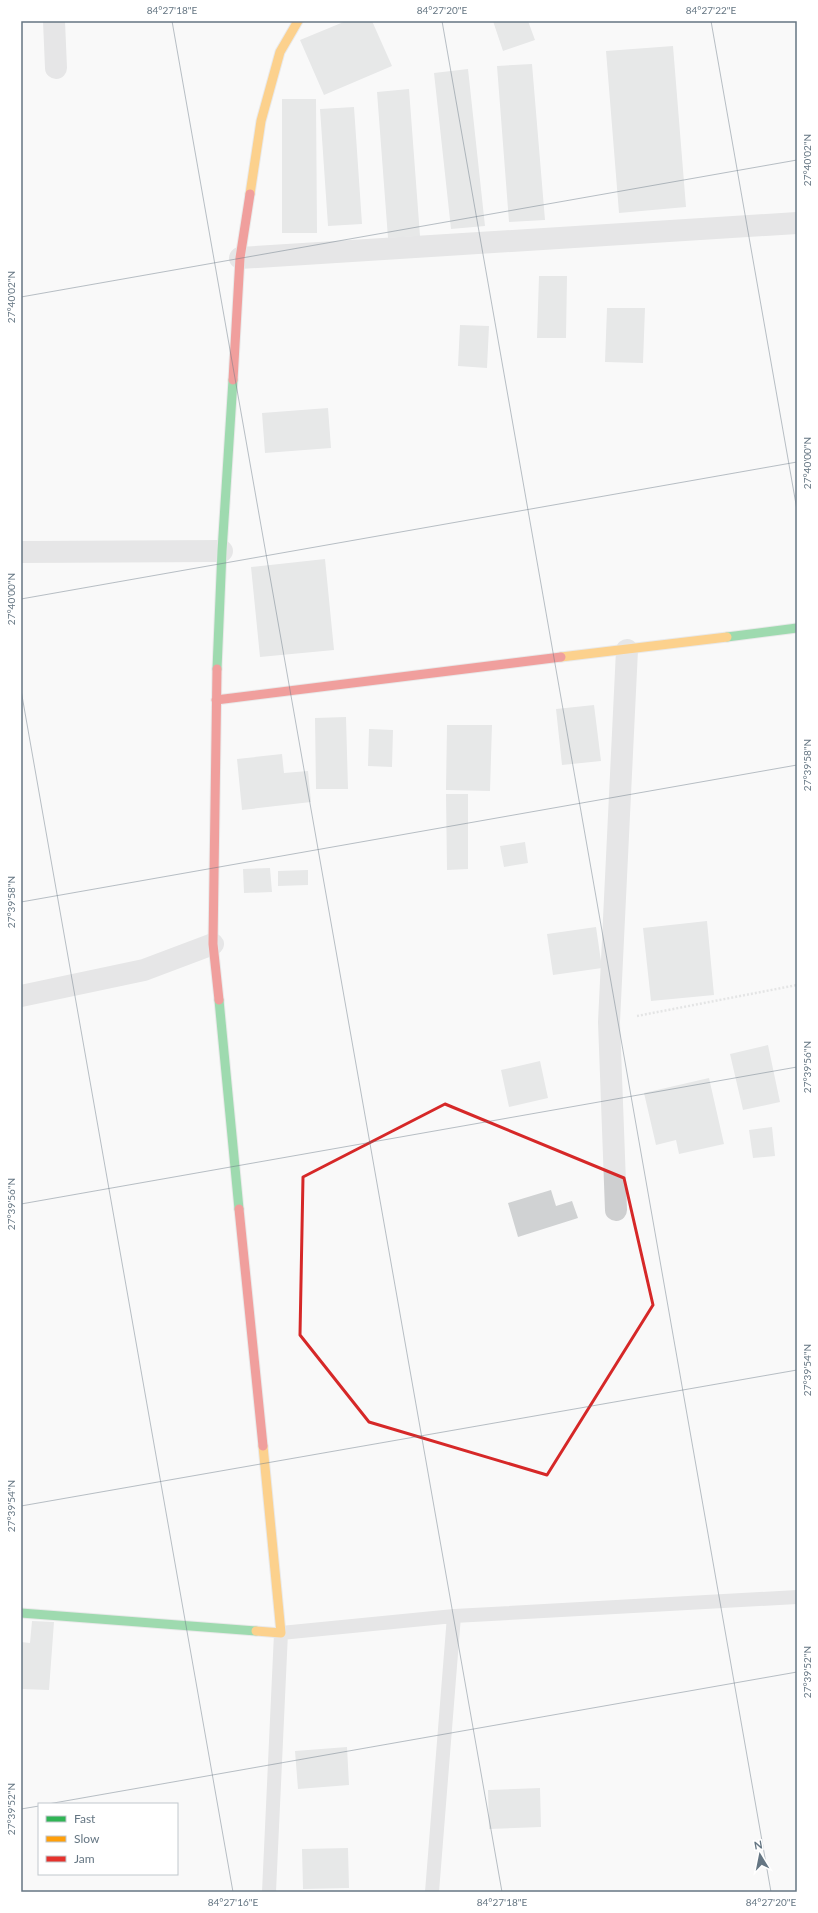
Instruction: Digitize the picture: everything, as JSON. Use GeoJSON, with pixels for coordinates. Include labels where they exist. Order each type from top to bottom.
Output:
{"type":"FeatureCollection","features":[{"type":"Feature","properties":{"kind":"street"},"geometry":{"type":"LineString","coordinates":[[54,21],[56,68]]}},
{"type":"Feature","properties":{"kind":"street"},"geometry":{"type":"LineString","coordinates":[[21,1613],[281,1633],[213,944],[216,700],[222,551],[240,258],[261,121],[280,52],[298,21]]}},
{"type":"Feature","properties":{"kind":"street"},"geometry":{"type":"LineString","coordinates":[[240,258],[797,223]]}},
{"type":"Feature","properties":{"kind":"street"},"geometry":{"type":"LineString","coordinates":[[21,552],[222,551]]}},
{"type":"Feature","properties":{"kind":"street"},"geometry":{"type":"LineString","coordinates":[[216,700],[797,628]]}},
{"type":"Feature","properties":{"kind":"street"},"geometry":{"type":"LineString","coordinates":[[616,1210],[610,1022],[627,650]]}},
{"type":"Feature","properties":{"kind":"street"},"geometry":{"type":"LineString","coordinates":[[21,996],[144,970],[213,944]]}},
{"type":"Feature","properties":{"kind":"lane"},"geometry":{"type":"LineString","coordinates":[[269,1892],[281,1633],[454,1616],[797,1597]]}},
{"type":"Feature","properties":{"kind":"lane"},"geometry":{"type":"LineString","coordinates":[[432,1892],[454,1616]]}},
{"type":"Feature","properties":{"kind":"path"},"geometry":{"type":"LineString","coordinates":[[610,1022],[797,985]]}},
{"type":"Feature","properties":{"kind":"highlighted area"},"geometry":{"type":"Polygon","coordinates":[[[445,1104],[624,1178],[653,1305],[547,1475],[369,1422],[300,1335],[303,1177],[445,1104]]]}},
{"type":"Feature","properties":{"kind":"building"},"geometry":{"type":"Polygon","coordinates":[[[346,21],[372,21],[392,66],[324,95],[300,40],[346,21]]]}},
{"type":"Feature","properties":{"kind":"building"},"geometry":{"type":"Polygon","coordinates":[[[493,21],[528,21],[535,40],[503,51],[493,21]]]}},
{"type":"Feature","properties":{"kind":"building"},"geometry":{"type":"Polygon","coordinates":[[[673,46],[686,207],[619,213],[606,51],[673,46]]]}},
{"type":"Feature","properties":{"kind":"building"},"geometry":{"type":"Polygon","coordinates":[[[532,64],[545,220],[509,222],[497,66],[532,64]]]}},
{"type":"Feature","properties":{"kind":"building"},"geometry":{"type":"Polygon","coordinates":[[[468,69],[485,226],[451,229],[434,73],[468,69]]]}},
{"type":"Feature","properties":{"kind":"building"},"geometry":{"type":"Polygon","coordinates":[[[409,89],[420,236],[388,238],[377,92],[409,89]]]}},
{"type":"Feature","properties":{"kind":"building"},"geometry":{"type":"Polygon","coordinates":[[[282,99],[316,99],[317,233],[282,233],[282,99]]]}},
{"type":"Feature","properties":{"kind":"building"},"geometry":{"type":"Polygon","coordinates":[[[354,107],[362,224],[328,226],[320,109],[354,107]]]}},
{"type":"Feature","properties":{"kind":"building"},"geometry":{"type":"Polygon","coordinates":[[[539,276],[567,276],[566,338],[537,338],[539,276]]]}},
{"type":"Feature","properties":{"kind":"building"},"geometry":{"type":"Polygon","coordinates":[[[607,308],[645,308],[643,363],[605,362],[607,308]]]}},
{"type":"Feature","properties":{"kind":"building"},"geometry":{"type":"Polygon","coordinates":[[[460,325],[489,326],[487,368],[458,366],[460,325]]]}},
{"type":"Feature","properties":{"kind":"building"},"geometry":{"type":"Polygon","coordinates":[[[328,408],[331,448],[265,453],[262,413],[328,408]]]}},
{"type":"Feature","properties":{"kind":"building"},"geometry":{"type":"Polygon","coordinates":[[[325,559],[334,650],[260,657],[251,567],[325,559]]]}},
{"type":"Feature","properties":{"kind":"building"},"geometry":{"type":"Polygon","coordinates":[[[594,705],[601,761],[562,765],[556,709],[594,705]]]}},
{"type":"Feature","properties":{"kind":"building"},"geometry":{"type":"Polygon","coordinates":[[[346,717],[348,789],[316,789],[315,718],[346,717]]]}},
{"type":"Feature","properties":{"kind":"building"},"geometry":{"type":"Polygon","coordinates":[[[447,725],[492,725],[490,791],[446,790],[447,725]]]}},
{"type":"Feature","properties":{"kind":"building"},"geometry":{"type":"Polygon","coordinates":[[[369,729],[393,730],[392,767],[368,766],[369,729]]]}},
{"type":"Feature","properties":{"kind":"building"},"geometry":{"type":"Polygon","coordinates":[[[282,754],[284,773],[308,771],[311,802],[242,810],[237,759],[282,754]]]}},
{"type":"Feature","properties":{"kind":"building"},"geometry":{"type":"Polygon","coordinates":[[[446,794],[468,794],[468,869],[447,870],[446,794]]]}},
{"type":"Feature","properties":{"kind":"building"},"geometry":{"type":"Polygon","coordinates":[[[525,842],[528,863],[504,867],[500,846],[525,842]]]}},
{"type":"Feature","properties":{"kind":"building"},"geometry":{"type":"Polygon","coordinates":[[[270,868],[272,892],[244,893],[243,869],[270,868]]]}},
{"type":"Feature","properties":{"kind":"building"},"geometry":{"type":"Polygon","coordinates":[[[308,870],[308,885],[278,886],[278,871],[308,870]]]}},
{"type":"Feature","properties":{"kind":"building"},"geometry":{"type":"Polygon","coordinates":[[[707,921],[714,995],[651,1001],[643,928],[707,921]]]}},
{"type":"Feature","properties":{"kind":"building"},"geometry":{"type":"Polygon","coordinates":[[[596,927],[602,968],[553,975],[547,934],[596,927]]]}},
{"type":"Feature","properties":{"kind":"building"},"geometry":{"type":"Polygon","coordinates":[[[768,1045],[780,1102],[743,1110],[730,1054],[768,1045]]]}},
{"type":"Feature","properties":{"kind":"building"},"geometry":{"type":"Polygon","coordinates":[[[540,1061],[548,1098],[509,1107],[501,1070],[540,1061]]]}},
{"type":"Feature","properties":{"kind":"building"},"geometry":{"type":"Polygon","coordinates":[[[709,1078],[724,1144],[679,1154],[676,1140],[656,1145],[644,1093],[709,1078]]]}},
{"type":"Feature","properties":{"kind":"building"},"geometry":{"type":"Polygon","coordinates":[[[772,1127],[775,1156],[753,1158],[749,1130],[772,1127]]]}},
{"type":"Feature","properties":{"kind":"building"},"geometry":{"type":"Polygon","coordinates":[[[551,1190],[556,1206],[572,1201],[578,1218],[518,1237],[508,1203],[551,1190]]]}},
{"type":"Feature","properties":{"kind":"building"},"geometry":{"type":"Polygon","coordinates":[[[32,1621],[54,1622],[49,1690],[21,1689],[21,1642],[30,1643],[32,1621]]]}},
{"type":"Feature","properties":{"kind":"building"},"geometry":{"type":"Polygon","coordinates":[[[347,1747],[349,1785],[298,1789],[295,1751],[347,1747]]]}},
{"type":"Feature","properties":{"kind":"building"},"geometry":{"type":"Polygon","coordinates":[[[540,1788],[541,1827],[489,1829],[488,1790],[540,1788]]]}},
{"type":"Feature","properties":{"kind":"building"},"geometry":{"type":"Polygon","coordinates":[[[348,1848],[349,1888],[303,1889],[302,1849],[348,1848]]]}},
{"type":"Feature","properties":{"kind":"traffic: fast"},"geometry":{"type":"LineString","coordinates":[[217,669],[222,551],[233,380]]}},
{"type":"Feature","properties":{"kind":"traffic: fast"},"geometry":{"type":"LineString","coordinates":[[727,637],[797,628]]}},
{"type":"Feature","properties":{"kind":"traffic: fast"},"geometry":{"type":"LineString","coordinates":[[219,1000],[239,1209]]}},
{"type":"Feature","properties":{"kind":"traffic: fast"},"geometry":{"type":"LineString","coordinates":[[21,1613],[256,1631]]}},
{"type":"Feature","properties":{"kind":"traffic: slow"},"geometry":{"type":"LineString","coordinates":[[250,194],[261,121],[280,52],[298,21]]}},
{"type":"Feature","properties":{"kind":"traffic: slow"},"geometry":{"type":"LineString","coordinates":[[561,657],[727,637]]}},
{"type":"Feature","properties":{"kind":"traffic: slow"},"geometry":{"type":"LineString","coordinates":[[256,1631],[281,1633],[263,1446]]}},
{"type":"Feature","properties":{"kind":"traffic: jam"},"geometry":{"type":"LineString","coordinates":[[233,380],[240,258],[250,194]]}},
{"type":"Feature","properties":{"kind":"traffic: jam"},"geometry":{"type":"LineString","coordinates":[[216,700],[561,657]]}},
{"type":"Feature","properties":{"kind":"traffic: jam"},"geometry":{"type":"LineString","coordinates":[[217,669],[213,944],[219,1000]]}},
{"type":"Feature","properties":{"kind":"traffic: jam"},"geometry":{"type":"LineString","coordinates":[[239,1209],[263,1446]]}}]}
